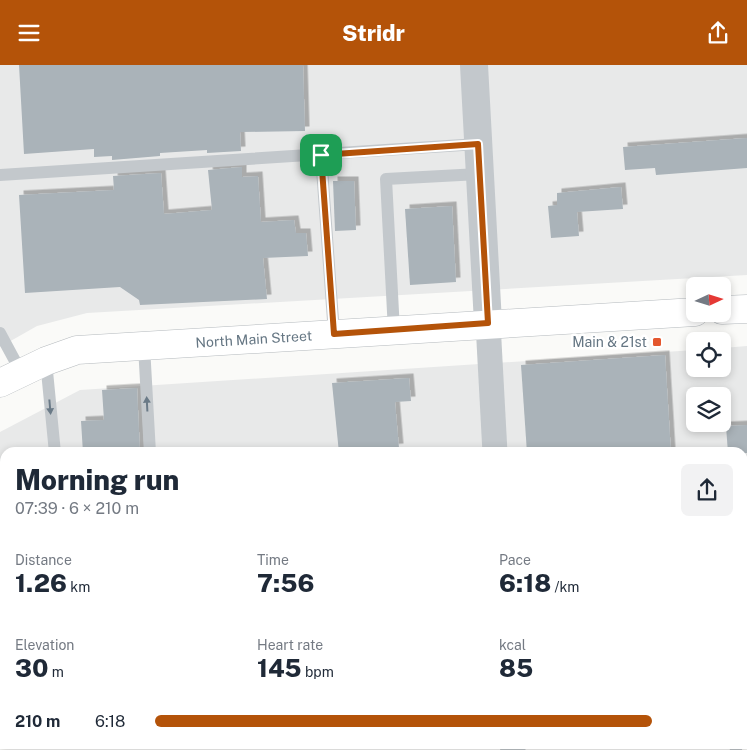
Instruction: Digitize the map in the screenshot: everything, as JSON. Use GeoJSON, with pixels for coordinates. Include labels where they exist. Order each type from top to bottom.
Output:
{"type":"FeatureCollection","features":[{"type":"Feature","properties":{"kind":"main road"},"geometry":{"type":"LineString","coordinates":[[731,310],[747,309]]}},
{"type":"Feature","properties":{"kind":"main road","name":"North Main Street"},"geometry":{"type":"LineString","coordinates":[[10,377],[77,350],[394,331],[488,323],[686,312]]}},
{"type":"Feature","properties":{"kind":"street"},"geometry":{"type":"LineString","coordinates":[[474,65],[495,447]]}},
{"type":"Feature","properties":{"kind":"lane"},"geometry":{"type":"LineString","coordinates":[[0,175],[478,144]]}},
{"type":"Feature","properties":{"kind":"lane"},"geometry":{"type":"LineString","coordinates":[[321,155],[334,334]]}},
{"type":"Feature","properties":{"kind":"lane"},"geometry":{"type":"LineString","coordinates":[[394,331],[386,179],[479,174]]}},
{"type":"Feature","properties":{"kind":"lane"},"geometry":{"type":"LineString","coordinates":[[0,333],[10,377]]}},
{"type":"Feature","properties":{"kind":"lane"},"geometry":{"type":"LineString","coordinates":[[144,346],[150,447]]}},
{"type":"Feature","properties":{"kind":"lane"},"geometry":{"type":"LineString","coordinates":[[46,361],[53,447]]}},
{"type":"Feature","properties":{"kind":"shaded area"},"geometry":{"type":"Polygon","coordinates":[[[0,65],[747,65],[747,275],[686,277],[686,279],[87,313],[37,326],[0,347],[0,65]]]}},
{"type":"Feature","properties":{"kind":"shaded area"},"geometry":{"type":"Polygon","coordinates":[[[747,346],[747,447],[0,447],[0,432],[80,390],[686,351],[686,377],[731,377],[731,347],[747,346]]]}},
{"type":"Feature","properties":{"kind":"building"},"geometry":{"type":"Polygon","coordinates":[[[19,65],[303,65],[305,131],[240,132],[241,151],[207,153],[207,150],[160,153],[160,156],[112,160],[112,156],[94,157],[94,149],[24,154],[19,65]]]}},
{"type":"Feature","properties":{"kind":"building"},"geometry":{"type":"Polygon","coordinates":[[[747,138],[747,168],[656,175],[655,168],[625,170],[623,147],[747,138]]]}},
{"type":"Feature","properties":{"kind":"building"},"geometry":{"type":"Polygon","coordinates":[[[242,167],[242,177],[258,176],[261,222],[294,220],[296,233],[306,233],[308,256],[263,258],[267,299],[140,305],[139,300],[120,287],[25,293],[19,195],[114,190],[113,176],[161,173],[164,214],[212,210],[208,170],[242,167]]]}},
{"type":"Feature","properties":{"kind":"building"},"geometry":{"type":"Polygon","coordinates":[[[333,181],[354,181],[356,230],[335,231],[333,181]]]}},
{"type":"Feature","properties":{"kind":"building"},"geometry":{"type":"Polygon","coordinates":[[[621,187],[623,209],[577,212],[579,236],[551,238],[548,206],[557,205],[557,193],[621,187]]]}},
{"type":"Feature","properties":{"kind":"building"},"geometry":{"type":"Polygon","coordinates":[[[452,206],[456,282],[410,285],[405,209],[452,206]]]}},
{"type":"Feature","properties":{"kind":"building"},"geometry":{"type":"Polygon","coordinates":[[[665,355],[671,447],[527,447],[521,365],[665,355]]]}},
{"type":"Feature","properties":{"kind":"building"},"geometry":{"type":"Polygon","coordinates":[[[409,378],[411,401],[395,402],[399,447],[338,447],[332,383],[409,378]]]}},
{"type":"Feature","properties":{"kind":"building"},"geometry":{"type":"Polygon","coordinates":[[[137,388],[140,447],[83,447],[81,421],[104,420],[102,390],[137,388]]]}},
{"type":"Feature","properties":{"kind":"building"},"geometry":{"type":"Polygon","coordinates":[[[747,425],[747,447],[728,447],[726,432],[731,432],[731,426],[747,425]]]}},
{"type":"Feature","properties":{"kind":"place","name":"Main & 21st"},"geometry":{"type":"Point","coordinates":[657,342]}},
{"type":"Feature","properties":{"kind":"route"},"geometry":{"type":"LineString","coordinates":[[478,144],[488,323],[334,334],[321,155],[478,144]]}}]}
